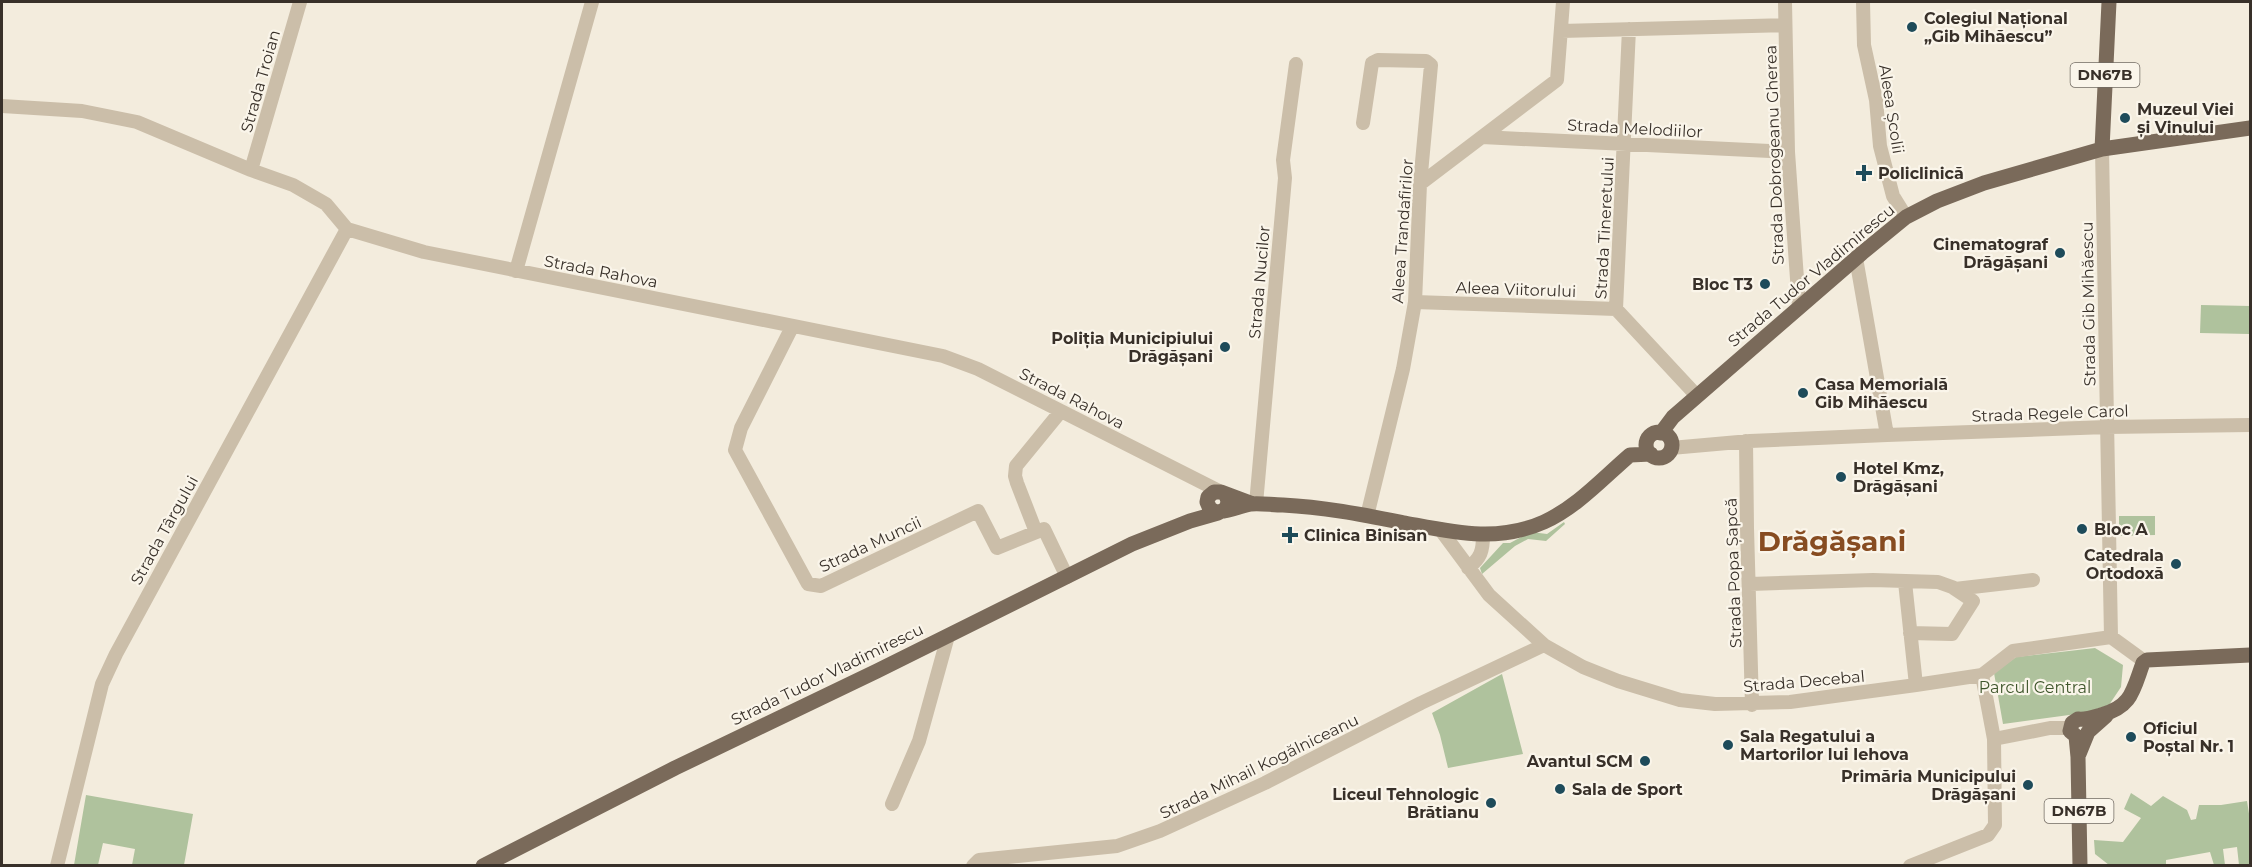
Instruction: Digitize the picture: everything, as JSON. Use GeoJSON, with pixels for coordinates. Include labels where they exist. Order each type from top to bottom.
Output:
{"type":"FeatureCollection","features":[{"type":"Feature","properties":{"kind":"main road","name":"DN67B"},"geometry":{"type":"LineString","coordinates":[[2102,149],[2109,2]]}},
{"type":"Feature","properties":{"kind":"main road","name":"Strada Tudor Vladimirescu"},"geometry":{"type":"LineString","coordinates":[[1653,442],[1673,417],[1856,258],[1906,218],[1937,201],[1984,183],[2102,149],[2250,128]]}},
{"type":"Feature","properties":{"kind":"main road"},"geometry":{"type":"LineString","coordinates":[[1217,501],[1302,506],[1440,530],[1483,535],[1500,534],[1521,530],[1559,514],[1630,454],[1653,442],[1671,440],[1668,455],[1661,458],[1653,442]]}},
{"type":"Feature","properties":{"kind":"main road","name":"Strada Tudor Vladimirescu"},"geometry":{"type":"LineString","coordinates":[[485,865],[675,768],[1132,544],[1190,521],[1217,501]]}},
{"type":"Feature","properties":{"kind":"main road"},"geometry":{"type":"LineString","coordinates":[[2081,730],[2121,708],[2127,702],[2144,661],[2250,655]]}},
{"type":"Feature","properties":{"kind":"main road","name":"DN67B"},"geometry":{"type":"LineString","coordinates":[[2080,866],[2078,757],[2081,730]]}},
{"type":"Feature","properties":{"kind":"street","name":"Strada Troian"},"geometry":{"type":"LineString","coordinates":[[251,170],[300,2]]}},
{"type":"Feature","properties":{"kind":"street"},"geometry":{"type":"LineString","coordinates":[[516,271],[592,2]]}},
{"type":"Feature","properties":{"kind":"street"},"geometry":{"type":"LineString","coordinates":[[1420,184],[1557,80],[1563,2]]}},
{"type":"Feature","properties":{"kind":"street","name":"Strada Dobrogeanu Gherea"},"geometry":{"type":"LineString","coordinates":[[1785,2],[1788,152],[1799,307]]}},
{"type":"Feature","properties":{"kind":"street","name":"Aleea Școlii"},"geometry":{"type":"LineString","coordinates":[[1863,2],[1864,45],[1876,100],[1880,146],[1893,196],[1906,218]]}},
{"type":"Feature","properties":{"kind":"street"},"geometry":{"type":"LineString","coordinates":[[1562,32],[1785,25]]}},
{"type":"Feature","properties":{"kind":"street","name":"Strada Tineretului"},"geometry":{"type":"LineString","coordinates":[[1629,29],[1616,309],[1697,396]]}},
{"type":"Feature","properties":{"kind":"street","name":"Aleea Trandafirilor"},"geometry":{"type":"LineString","coordinates":[[1363,123],[1372,63],[1378,60],[1426,61],[1431,65],[1420,184],[1415,302],[1403,369],[1367,516]]}},
{"type":"Feature","properties":{"kind":"street","name":"Strada Nucilor"},"geometry":{"type":"LineString","coordinates":[[1255,504],[1285,178],[1283,160],[1296,64]]}},
{"type":"Feature","properties":{"kind":"street"},"geometry":{"type":"LineString","coordinates":[[2,106],[82,111],[137,122],[251,170],[293,185],[326,204],[347,229]]}},
{"type":"Feature","properties":{"kind":"street","name":"Strada Melodiilor"},"geometry":{"type":"LineString","coordinates":[[1482,137],[1788,152]]}},
{"type":"Feature","properties":{"kind":"street","name":"Strada Gib Mihăescu"},"geometry":{"type":"LineString","coordinates":[[2102,149],[2110,637]]}},
{"type":"Feature","properties":{"kind":"street","name":"Strada Rahova"},"geometry":{"type":"LineString","coordinates":[[347,229],[424,252],[943,356],[978,369],[1196,479],[1217,501]]}},
{"type":"Feature","properties":{"kind":"street","name":"Strada Târgului"},"geometry":{"type":"LineString","coordinates":[[57,866],[102,684],[122,643],[347,229]]}},
{"type":"Feature","properties":{"kind":"street"},"geometry":{"type":"LineString","coordinates":[[1856,258],[1887,435]]}},
{"type":"Feature","properties":{"kind":"street","name":"Aleea Viitorului"},"geometry":{"type":"LineString","coordinates":[[1415,302],[1616,309]]}},
{"type":"Feature","properties":{"kind":"street","name":"Strada Muncii"},"geometry":{"type":"LineString","coordinates":[[792,327],[741,428],[735,450],[808,584],[821,586],[978,511],[997,548],[1036,532]]}},
{"type":"Feature","properties":{"kind":"street"},"geometry":{"type":"LineString","coordinates":[[1061,411],[1016,466],[1017,483],[1036,532],[1044,529],[1067,577]]}},
{"type":"Feature","properties":{"kind":"street","name":"Strada Regele Carol"},"geometry":{"type":"LineString","coordinates":[[1671,448],[1746,441],[1887,435],[2107,427],[2250,425]]}},
{"type":"Feature","properties":{"kind":"street","name":"Strada Popa Șapcă"},"geometry":{"type":"LineString","coordinates":[[1746,441],[1752,705]]}},
{"type":"Feature","properties":{"kind":"street","name":"Strada Decebal"},"geometry":{"type":"LineString","coordinates":[[1440,530],[1494,601],[1544,645],[1583,667],[1665,697],[1714,704],[1752,705],[1916,686],[1982,675]]}},
{"type":"Feature","properties":{"kind":"street"},"geometry":{"type":"LineString","coordinates":[[1468,568],[1482,553],[1483,535]]}},
{"type":"Feature","properties":{"kind":"street"},"geometry":{"type":"LineString","coordinates":[[1750,584],[1873,580],[1938,582],[1955,589],[1973,601],[1952,634],[1910,633]]}},
{"type":"Feature","properties":{"kind":"street"},"geometry":{"type":"LineString","coordinates":[[1955,589],[2033,580]]}},
{"type":"Feature","properties":{"kind":"street"},"geometry":{"type":"LineString","coordinates":[[1905,582],[1916,686]]}},
{"type":"Feature","properties":{"kind":"street"},"geometry":{"type":"LineString","coordinates":[[892,804],[919,741],[948,636]]}},
{"type":"Feature","properties":{"kind":"street"},"geometry":{"type":"LineString","coordinates":[[1910,866],[1988,835],[1995,825],[1994,739],[1982,675],[2013,651],[2110,637],[2144,661]]}},
{"type":"Feature","properties":{"kind":"street","name":"Strada Mihail Kogălniceanu"},"geometry":{"type":"LineString","coordinates":[[973,866],[979,860],[1117,846],[1160,831],[1265,783],[1421,703],[1544,645]]}},
{"type":"Feature","properties":{"kind":"street"},"geometry":{"type":"LineString","coordinates":[[1994,739],[2050,728],[2081,730]]}},
{"type":"Feature","properties":{"kind":"green space"},"geometry":{"type":"Polygon","coordinates":[[[2201,305],[2250,306],[2249,334],[2200,333],[2201,305]]]}},
{"type":"Feature","properties":{"kind":"green space"},"geometry":{"type":"Polygon","coordinates":[[[2119,516],[2155,516],[2155,535],[2119,536],[2119,516]]]}},
{"type":"Feature","properties":{"kind":"green space"},"geometry":{"type":"Polygon","coordinates":[[[1564,522],[1565,524],[1546,541],[1528,539],[1515,546],[1482,574],[1480,568],[1503,543],[1510,543],[1531,532],[1547,534],[1564,522]]]}},
{"type":"Feature","properties":{"kind":"green space","name":"Parcul Central"},"geometry":{"type":"Polygon","coordinates":[[[2095,648],[2123,665],[2121,687],[2109,705],[2084,713],[2003,724],[1994,673],[2016,657],[2095,648]]]}},
{"type":"Feature","properties":{"kind":"green space"},"geometry":{"type":"Polygon","coordinates":[[[1502,674],[1523,754],[1448,768],[1432,713],[1502,674]]]}},
{"type":"Feature","properties":{"kind":"green space"},"geometry":{"type":"Polygon","coordinates":[[[2131,793],[2151,806],[2163,796],[2187,810],[2191,820],[2196,819],[2199,805],[2221,805],[2247,801],[2250,820],[2250,865],[2239,865],[2237,847],[2223,849],[2225,865],[2214,865],[2210,852],[2166,860],[2166,865],[2109,865],[2095,854],[2094,840],[2123,842],[2141,818],[2124,809],[2131,793]]]}},
{"type":"Feature","properties":{"kind":"green space"},"geometry":{"type":"Polygon","coordinates":[[[86,795],[193,814],[184,865],[132,865],[135,849],[103,843],[98,865],[74,865],[86,795]]]}},
{"type":"Feature","properties":{"kind":"place","name":"Colegiul Național „Gib Mihăescu”"},"geometry":{"type":"Point","coordinates":[1912,27]}},
{"type":"Feature","properties":{"kind":"place","name":"Muzeul Viei și Vinului"},"geometry":{"type":"Point","coordinates":[2125,118]}},
{"type":"Feature","properties":{"kind":"place","name":"Policlinică"},"geometry":{"type":"Point","coordinates":[1864,173]}},
{"type":"Feature","properties":{"kind":"place","name":"Cinematograf Drăgășani"},"geometry":{"type":"Point","coordinates":[2060,253]}},
{"type":"Feature","properties":{"kind":"place","name":"Bloc T3"},"geometry":{"type":"Point","coordinates":[1765,284]}},
{"type":"Feature","properties":{"kind":"place","name":"Poliția Municipiului Drăgășani"},"geometry":{"type":"Point","coordinates":[1225,347]}},
{"type":"Feature","properties":{"kind":"place","name":"Casa Memorială Gib Mihăescu"},"geometry":{"type":"Point","coordinates":[1803,393]}},
{"type":"Feature","properties":{"kind":"place","name":"Hotel Kmz, Drăgășani"},"geometry":{"type":"Point","coordinates":[1841,477]}},
{"type":"Feature","properties":{"kind":"place","name":"Bloc A"},"geometry":{"type":"Point","coordinates":[2082,529]}},
{"type":"Feature","properties":{"kind":"place","name":"Clinica Binisan"},"geometry":{"type":"Point","coordinates":[1290,535]}},
{"type":"Feature","properties":{"kind":"place","name":"Catedrala Ortodoxă"},"geometry":{"type":"Point","coordinates":[2176,564]}},
{"type":"Feature","properties":{"kind":"place","name":"Oficiul Poștal Nr. 1"},"geometry":{"type":"Point","coordinates":[2131,737]}},
{"type":"Feature","properties":{"kind":"place","name":"Sala Regatului a Martorilor lui Iehova"},"geometry":{"type":"Point","coordinates":[1728,745]}},
{"type":"Feature","properties":{"kind":"place","name":"Avantul SCM"},"geometry":{"type":"Point","coordinates":[1645,761]}},
{"type":"Feature","properties":{"kind":"place","name":"Primăria Municipului Drăgășani"},"geometry":{"type":"Point","coordinates":[2028,785]}},
{"type":"Feature","properties":{"kind":"place","name":"Sala de Sport"},"geometry":{"type":"Point","coordinates":[1560,789]}},
{"type":"Feature","properties":{"kind":"place","name":"Liceul Tehnologic Brătianu"},"geometry":{"type":"Point","coordinates":[1491,803]}},
{"type":"Feature","properties":{"kind":"district","name":"Drăgășani"},"geometry":{"type":"Point","coordinates":[1832,541]}}]}
